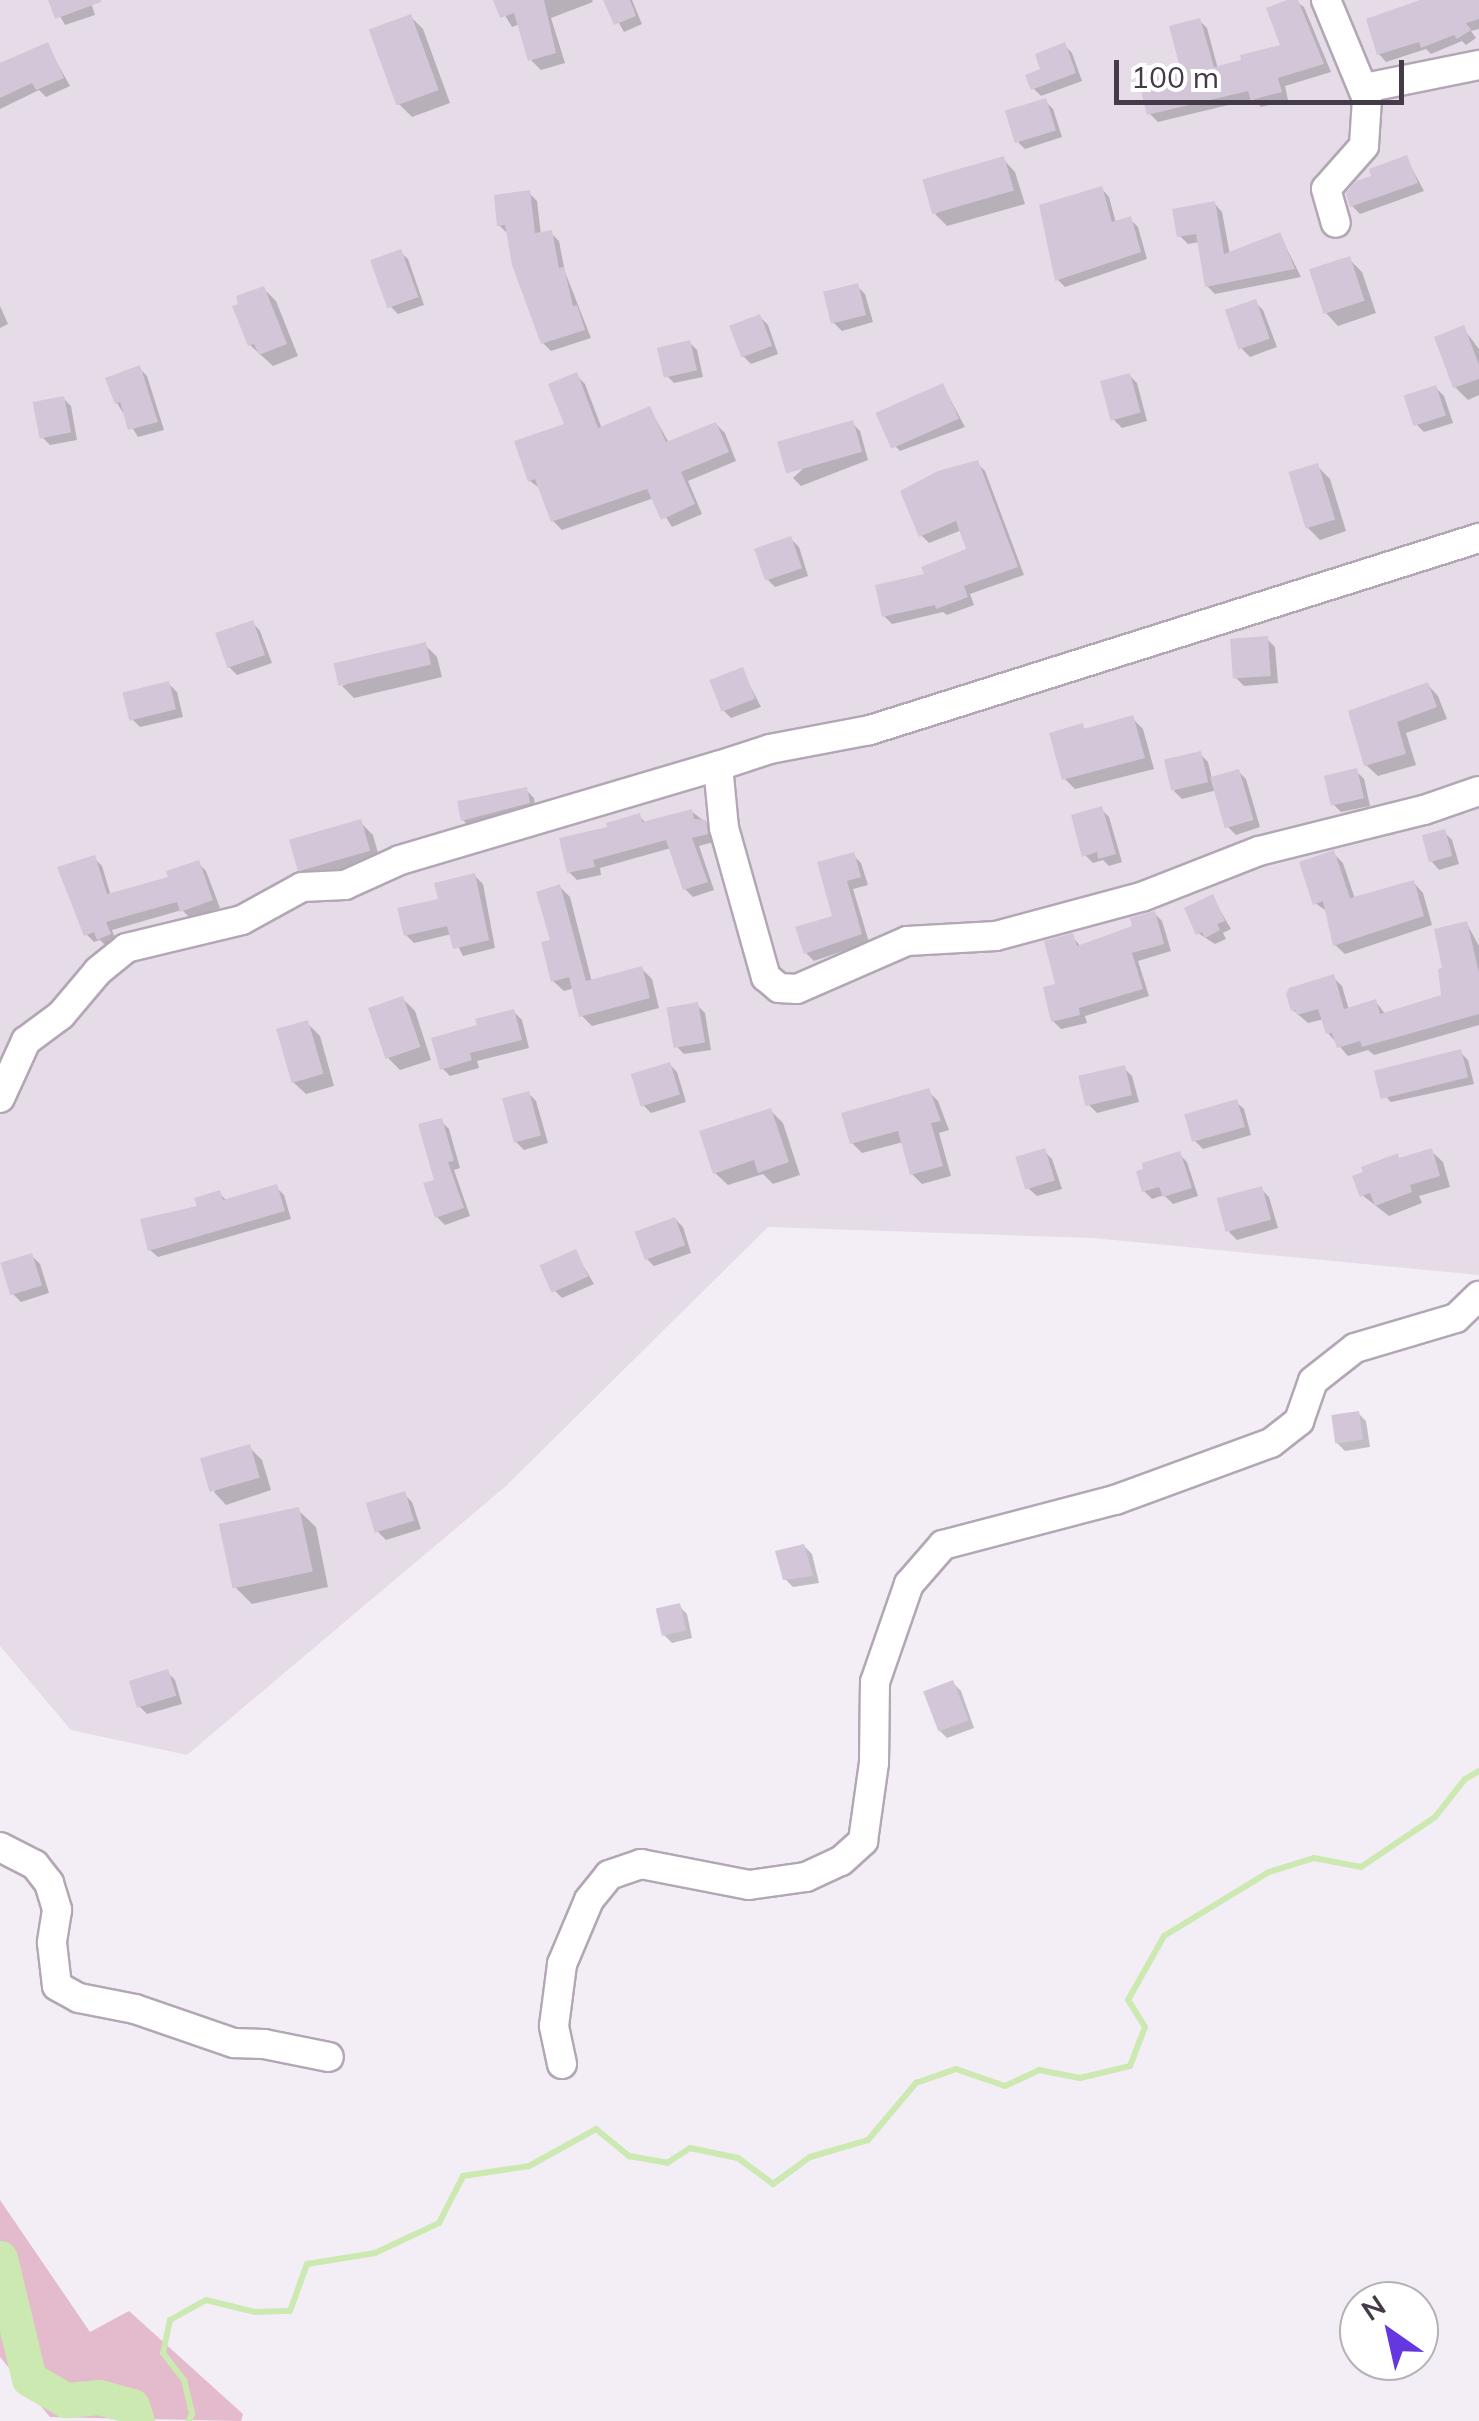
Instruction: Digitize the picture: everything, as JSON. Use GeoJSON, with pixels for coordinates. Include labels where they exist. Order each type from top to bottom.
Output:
{"type":"FeatureCollection","features":[{"type":"Feature","properties":{"kind":"street"},"geometry":{"type":"LineString","coordinates":[[1326,0],[1365,88],[1364,146],[1326,189],[1336,223]]}},
{"type":"Feature","properties":{"kind":"street"},"geometry":{"type":"LineString","coordinates":[[1365,88],[1479,65]]}},
{"type":"Feature","properties":{"kind":"street"},"geometry":{"type":"LineString","coordinates":[[0,1098],[26,1041],[62,1015],[98,970],[126,948],[242,920],[302,888],[345,885],[400,860],[770,748],[870,730],[1479,538]]}},
{"type":"Feature","properties":{"kind":"street"},"geometry":{"type":"LineString","coordinates":[[718,766],[724,828],[766,977],[780,988],[797,989],[907,941],[996,936],[1144,896],[1259,851],[1424,810],[1479,791]]}},
{"type":"Feature","properties":{"kind":"street"},"geometry":{"type":"LineString","coordinates":[[562,2064],[554,2026],[562,1964],[588,1900],[609,1875],[641,1864],[748,1885],[806,1877],[841,1861],[863,1842],[874,1764],[876,1682],[910,1584],[943,1545],[1115,1500],[1271,1442],[1299,1421],[1314,1381],[1355,1348],[1456,1318],[1479,1296]]}},
{"type":"Feature","properties":{"kind":"street"},"geometry":{"type":"LineString","coordinates":[[0,1847],[36,1865],[49,1883],[57,1910],[52,1943],[57,1986],[79,1998],[135,2010],[234,2043],[264,2044],[329,2058]]}},
{"type":"Feature","properties":{"kind":"shaded area"},"geometry":{"type":"Polygon","coordinates":[[[0,0],[1479,0],[1479,1275],[1093,1238],[768,1227],[506,1486],[187,1755],[71,1730],[0,1646],[0,0]]]}},
{"type":"Feature","properties":{"kind":"shaded area"},"geometry":{"type":"Polygon","coordinates":[[[0,2200],[90,2332],[129,2311],[243,2414],[241,2421],[50,2417],[0,2357],[0,2200]]]}},
{"type":"Feature","properties":{"kind":"building"},"geometry":{"type":"Polygon","coordinates":[[[48,0],[101,0],[101,2],[55,19],[48,0]]]}},
{"type":"Feature","properties":{"kind":"building"},"geometry":{"type":"Polygon","coordinates":[[[493,0],[544,0],[556,53],[528,61],[514,13],[500,18],[493,0]]]}},
{"type":"Feature","properties":{"kind":"building"},"geometry":{"type":"Polygon","coordinates":[[[603,0],[630,0],[636,16],[614,25],[603,0]]]}},
{"type":"Feature","properties":{"kind":"building"},"geometry":{"type":"Polygon","coordinates":[[[1298,0],[1324,64],[1278,78],[1282,92],[1251,100],[1248,91],[1147,115],[1139,82],[1181,71],[1169,26],[1200,18],[1214,67],[1241,60],[1240,55],[1280,45],[1266,8],[1298,0]]]}},
{"type":"Feature","properties":{"kind":"building"},"geometry":{"type":"Polygon","coordinates":[[[1420,0],[1479,0],[1479,19],[1466,23],[1471,30],[1457,39],[1454,35],[1421,48],[1419,42],[1377,55],[1366,19],[1420,0]]]}},
{"type":"Feature","properties":{"kind":"building"},"geometry":{"type":"Polygon","coordinates":[[[411,14],[439,90],[396,106],[369,29],[411,14]]]}},
{"type":"Feature","properties":{"kind":"building"},"geometry":{"type":"Polygon","coordinates":[[[48,42],[64,78],[36,90],[32,83],[0,98],[0,63],[48,42]]]}},
{"type":"Feature","properties":{"kind":"building"},"geometry":{"type":"Polygon","coordinates":[[[1065,42],[1076,73],[1031,90],[1025,75],[1040,69],[1035,54],[1065,42]]]}},
{"type":"Feature","properties":{"kind":"building"},"geometry":{"type":"Polygon","coordinates":[[[1046,98],[1056,131],[1015,143],[1005,111],[1046,98]]]}},
{"type":"Feature","properties":{"kind":"building"},"geometry":{"type":"Polygon","coordinates":[[[1407,155],[1418,183],[1350,207],[1346,193],[1356,181],[1371,176],[1369,169],[1407,155]]]}},
{"type":"Feature","properties":{"kind":"building"},"geometry":{"type":"Polygon","coordinates":[[[1004,156],[1014,191],[932,214],[922,179],[1004,156]]]}},
{"type":"Feature","properties":{"kind":"building"},"geometry":{"type":"Polygon","coordinates":[[[1102,186],[1112,222],[1131,216],[1141,252],[1055,281],[1039,205],[1102,186]]]}},
{"type":"Feature","properties":{"kind":"building"},"geometry":{"type":"Polygon","coordinates":[[[530,190],[535,233],[552,230],[559,268],[564,267],[573,306],[577,305],[585,330],[541,344],[512,265],[505,225],[497,226],[494,195],[530,190]]]}},
{"type":"Feature","properties":{"kind":"building"},"geometry":{"type":"Polygon","coordinates":[[[1215,201],[1224,254],[1280,232],[1295,269],[1205,287],[1196,234],[1177,237],[1172,209],[1215,201]]]}},
{"type":"Feature","properties":{"kind":"building"},"geometry":{"type":"Polygon","coordinates":[[[401,249],[418,297],[387,308],[370,260],[401,249]]]}},
{"type":"Feature","properties":{"kind":"building"},"geometry":{"type":"Polygon","coordinates":[[[1350,256],[1365,301],[1324,314],[1309,269],[1350,256]]]}},
{"type":"Feature","properties":{"kind":"building"},"geometry":{"type":"Polygon","coordinates":[[[858,283],[866,315],[831,324],[823,292],[858,283]]]}},
{"type":"Feature","properties":{"kind":"building"},"geometry":{"type":"Polygon","coordinates":[[[264,286],[287,344],[259,355],[254,344],[248,346],[232,306],[238,304],[236,296],[264,286]]]}},
{"type":"Feature","properties":{"kind":"building"},"geometry":{"type":"Polygon","coordinates":[[[1256,299],[1270,339],[1238,349],[1225,310],[1256,299]]]}},
{"type":"Feature","properties":{"kind":"building"},"geometry":{"type":"Polygon","coordinates":[[[760,314],[772,346],[741,358],[729,326],[760,314]]]}},
{"type":"Feature","properties":{"kind":"building"},"geometry":{"type":"Polygon","coordinates":[[[1464,325],[1479,365],[1479,379],[1453,388],[1434,337],[1464,325]]]}},
{"type":"Feature","properties":{"kind":"building"},"geometry":{"type":"Polygon","coordinates":[[[690,340],[697,370],[664,378],[657,348],[690,340]]]}},
{"type":"Feature","properties":{"kind":"building"},"geometry":{"type":"Polygon","coordinates":[[[140,365],[158,422],[128,430],[120,402],[115,404],[105,378],[140,365]]]}},
{"type":"Feature","properties":{"kind":"building"},"geometry":{"type":"Polygon","coordinates":[[[577,372],[598,428],[650,406],[666,442],[716,422],[729,452],[681,472],[695,504],[661,520],[647,489],[551,522],[535,479],[528,482],[514,441],[564,424],[548,384],[577,372]]]}},
{"type":"Feature","properties":{"kind":"building"},"geometry":{"type":"Polygon","coordinates":[[[1130,373],[1141,413],[1111,421],[1100,381],[1130,373]]]}},
{"type":"Feature","properties":{"kind":"building"},"geometry":{"type":"Polygon","coordinates":[[[943,383],[959,419],[891,449],[875,413],[943,383]]]}},
{"type":"Feature","properties":{"kind":"building"},"geometry":{"type":"Polygon","coordinates":[[[1436,385],[1446,415],[1414,426],[1404,396],[1436,385]]]}},
{"type":"Feature","properties":{"kind":"building"},"geometry":{"type":"Polygon","coordinates":[[[64,396],[71,432],[40,438],[33,402],[64,396]]]}},
{"type":"Feature","properties":{"kind":"building"},"geometry":{"type":"Polygon","coordinates":[[[853,420],[862,452],[786,473],[777,442],[853,420]]]}},
{"type":"Feature","properties":{"kind":"building"},"geometry":{"type":"Polygon","coordinates":[[[978,460],[1018,567],[964,586],[968,597],[936,609],[935,605],[882,617],[875,585],[924,574],[921,567],[966,549],[956,521],[919,537],[900,491],[938,471],[978,460]]]}},
{"type":"Feature","properties":{"kind":"building"},"geometry":{"type":"Polygon","coordinates":[[[1318,463],[1335,519],[1306,528],[1288,472],[1318,463]]]}},
{"type":"Feature","properties":{"kind":"building"},"geometry":{"type":"Polygon","coordinates":[[[791,536],[802,568],[765,581],[754,549],[791,536]]]}},
{"type":"Feature","properties":{"kind":"building"},"geometry":{"type":"Polygon","coordinates":[[[253,620],[265,655],[227,668],[215,633],[253,620]]]}},
{"type":"Feature","properties":{"kind":"building"},"geometry":{"type":"Polygon","coordinates":[[[1268,636],[1271,676],[1233,679],[1230,639],[1268,636]]]}},
{"type":"Feature","properties":{"kind":"building"},"geometry":{"type":"Polygon","coordinates":[[[426,642],[431,664],[339,686],[333,663],[426,642]]]}},
{"type":"Feature","properties":{"kind":"building"},"geometry":{"type":"Polygon","coordinates":[[[743,667],[755,699],[722,712],[709,680],[743,667]]]}},
{"type":"Feature","properties":{"kind":"building"},"geometry":{"type":"Polygon","coordinates":[[[169,681],[176,709],[129,721],[122,693],[169,681]]]}},
{"type":"Feature","properties":{"kind":"building"},"geometry":{"type":"Polygon","coordinates":[[[1428,682],[1437,707],[1397,722],[1406,754],[1364,766],[1348,711],[1428,682]]]}},
{"type":"Feature","properties":{"kind":"building"},"geometry":{"type":"Polygon","coordinates":[[[1133,715],[1145,758],[1062,780],[1049,733],[1083,723],[1084,729],[1133,715]]]}},
{"type":"Feature","properties":{"kind":"building"},"geometry":{"type":"Polygon","coordinates":[[[1201,751],[1208,782],[1171,791],[1164,760],[1201,751]]]}},
{"type":"Feature","properties":{"kind":"building"},"geometry":{"type":"Polygon","coordinates":[[[1357,768],[1364,798],[1331,806],[1324,776],[1357,768]]]}},
{"type":"Feature","properties":{"kind":"building"},"geometry":{"type":"Polygon","coordinates":[[[1239,769],[1254,820],[1225,828],[1210,777],[1239,769]]]}},
{"type":"Feature","properties":{"kind":"building"},"geometry":{"type":"Polygon","coordinates":[[[527,787],[530,803],[461,821],[457,801],[527,787]]]}},
{"type":"Feature","properties":{"kind":"building"},"geometry":{"type":"Polygon","coordinates":[[[1102,806],[1116,854],[1098,859],[1097,852],[1082,857],[1071,815],[1102,806]]]}},
{"type":"Feature","properties":{"kind":"building"},"geometry":{"type":"Polygon","coordinates":[[[692,809],[694,819],[706,820],[708,834],[692,838],[708,882],[683,890],[666,840],[593,860],[595,867],[567,873],[559,838],[607,827],[606,823],[640,813],[642,822],[692,809]]]}},
{"type":"Feature","properties":{"kind":"building"},"geometry":{"type":"Polygon","coordinates":[[[361,819],[370,851],[298,871],[289,840],[361,819]]]}},
{"type":"Feature","properties":{"kind":"building"},"geometry":{"type":"Polygon","coordinates":[[[1445,829],[1452,856],[1429,862],[1422,835],[1445,829]]]}},
{"type":"Feature","properties":{"kind":"building"},"geometry":{"type":"Polygon","coordinates":[[[1334,850],[1350,898],[1414,880],[1424,916],[1333,946],[1323,901],[1313,905],[1299,862],[1334,850]]]}},
{"type":"Feature","properties":{"kind":"building"},"geometry":{"type":"Polygon","coordinates":[[[854,852],[861,877],[847,881],[862,934],[804,954],[795,927],[832,916],[817,862],[854,852]]]}},
{"type":"Feature","properties":{"kind":"building"},"geometry":{"type":"Polygon","coordinates":[[[95,855],[107,894],[168,877],[166,871],[199,860],[213,900],[180,912],[177,902],[106,922],[111,934],[97,940],[94,932],[84,936],[57,867],[95,855]]]}},
{"type":"Feature","properties":{"kind":"building"},"geometry":{"type":"Polygon","coordinates":[[[475,873],[489,940],[453,949],[447,926],[404,936],[397,908],[438,899],[434,883],[475,873]]]}},
{"type":"Feature","properties":{"kind":"building"},"geometry":{"type":"Polygon","coordinates":[[[560,884],[586,981],[642,966],[650,998],[579,1017],[569,977],[551,982],[541,942],[550,940],[536,892],[560,884]]]}},
{"type":"Feature","properties":{"kind":"building"},"geometry":{"type":"Polygon","coordinates":[[[1213,894],[1225,921],[1217,924],[1220,930],[1205,938],[1202,932],[1196,935],[1184,908],[1213,894]]]}},
{"type":"Feature","properties":{"kind":"building"},"geometry":{"type":"Polygon","coordinates":[[[1155,911],[1164,944],[1132,953],[1143,989],[1079,1008],[1080,1015],[1051,1022],[1043,987],[1055,984],[1044,941],[1073,933],[1077,946],[1132,926],[1130,918],[1155,911]]]}},
{"type":"Feature","properties":{"kind":"building"},"geometry":{"type":"Polygon","coordinates":[[[1467,921],[1479,973],[1479,1014],[1362,1047],[1360,1041],[1337,1048],[1332,1033],[1326,1034],[1318,1009],[1297,1015],[1295,1010],[1291,1011],[1286,994],[1289,988],[1334,974],[1344,1009],[1376,999],[1380,1014],[1441,995],[1438,969],[1442,968],[1434,929],[1467,921]]]}},
{"type":"Feature","properties":{"kind":"building"},"geometry":{"type":"Polygon","coordinates":[[[403,996],[421,1047],[386,1059],[368,1008],[403,996]]]}},
{"type":"Feature","properties":{"kind":"building"},"geometry":{"type":"Polygon","coordinates":[[[698,1002],[705,1042],[674,1048],[666,1008],[698,1002]]]}},
{"type":"Feature","properties":{"kind":"building"},"geometry":{"type":"Polygon","coordinates":[[[514,1009],[522,1040],[470,1053],[472,1060],[440,1070],[431,1038],[477,1025],[475,1019],[514,1009]]]}},
{"type":"Feature","properties":{"kind":"building"},"geometry":{"type":"Polygon","coordinates":[[[308,1020],[323,1074],[292,1083],[276,1029],[308,1020]]]}},
{"type":"Feature","properties":{"kind":"building"},"geometry":{"type":"Polygon","coordinates":[[[1461,1049],[1468,1077],[1381,1099],[1374,1071],[1461,1049]]]}},
{"type":"Feature","properties":{"kind":"building"},"geometry":{"type":"Polygon","coordinates":[[[670,1062],[680,1095],[641,1107],[631,1074],[670,1062]]]}},
{"type":"Feature","properties":{"kind":"building"},"geometry":{"type":"Polygon","coordinates":[[[1125,1065],[1132,1095],[1085,1106],[1078,1076],[1125,1065]]]}},
{"type":"Feature","properties":{"kind":"building"},"geometry":{"type":"Polygon","coordinates":[[[929,1088],[941,1121],[931,1123],[943,1166],[910,1175],[898,1131],[850,1144],[841,1113],[929,1088]]]}},
{"type":"Feature","properties":{"kind":"building"},"geometry":{"type":"Polygon","coordinates":[[[529,1091],[541,1135],[514,1143],[502,1098],[529,1091]]]}},
{"type":"Feature","properties":{"kind":"building"},"geometry":{"type":"Polygon","coordinates":[[[1237,1099],[1245,1127],[1192,1142],[1184,1114],[1237,1099]]]}},
{"type":"Feature","properties":{"kind":"building"},"geometry":{"type":"Polygon","coordinates":[[[771,1108],[789,1162],[758,1173],[754,1160],[713,1174],[699,1131],[771,1108]]]}},
{"type":"Feature","properties":{"kind":"building"},"geometry":{"type":"Polygon","coordinates":[[[442,1118],[454,1161],[448,1162],[464,1208],[435,1218],[423,1183],[434,1180],[418,1124],[442,1118]]]}},
{"type":"Feature","properties":{"kind":"building"},"geometry":{"type":"Polygon","coordinates":[[[1045,1148],[1055,1181],[1025,1190],[1015,1157],[1045,1148]]]}},
{"type":"Feature","properties":{"kind":"building"},"geometry":{"type":"Polygon","coordinates":[[[1432,1148],[1440,1176],[1410,1185],[1412,1192],[1375,1206],[1370,1193],[1360,1197],[1352,1176],[1363,1172],[1361,1167],[1398,1153],[1399,1158],[1432,1148]]]}},
{"type":"Feature","properties":{"kind":"building"},"geometry":{"type":"Polygon","coordinates":[[[1180,1151],[1192,1188],[1163,1197],[1159,1187],[1142,1192],[1136,1171],[1143,1169],[1142,1163],[1180,1151]]]}},
{"type":"Feature","properties":{"kind":"building"},"geometry":{"type":"Polygon","coordinates":[[[277,1184],[285,1211],[148,1251],[140,1219],[197,1206],[194,1198],[220,1190],[223,1200],[277,1184]]]}},
{"type":"Feature","properties":{"kind":"building"},"geometry":{"type":"Polygon","coordinates":[[[1262,1186],[1271,1220],[1226,1232],[1217,1198],[1262,1186]]]}},
{"type":"Feature","properties":{"kind":"building"},"geometry":{"type":"Polygon","coordinates":[[[675,1217],[685,1245],[645,1260],[635,1232],[675,1217]]]}},
{"type":"Feature","properties":{"kind":"building"},"geometry":{"type":"Polygon","coordinates":[[[576,1249],[588,1276],[552,1293],[539,1265],[576,1249]]]}},
{"type":"Feature","properties":{"kind":"building"},"geometry":{"type":"Polygon","coordinates":[[[32,1253],[42,1286],[10,1295],[0,1263],[32,1253]]]}},
{"type":"Feature","properties":{"kind":"building"},"geometry":{"type":"Polygon","coordinates":[[[1359,1411],[1363,1440],[1335,1444],[1331,1415],[1359,1411]]]}},
{"type":"Feature","properties":{"kind":"building"},"geometry":{"type":"Polygon","coordinates":[[[250,1444],[260,1478],[210,1492],[200,1458],[250,1444]]]}},
{"type":"Feature","properties":{"kind":"building"},"geometry":{"type":"Polygon","coordinates":[[[405,1491],[414,1521],[375,1533],[366,1503],[405,1491]]]}},
{"type":"Feature","properties":{"kind":"building"},"geometry":{"type":"Polygon","coordinates":[[[299,1507],[313,1572],[233,1589],[219,1524],[299,1507]]]}},
{"type":"Feature","properties":{"kind":"building"},"geometry":{"type":"Polygon","coordinates":[[[804,1544],[813,1576],[783,1580],[775,1551],[804,1544]]]}},
{"type":"Feature","properties":{"kind":"building"},"geometry":{"type":"Polygon","coordinates":[[[680,1603],[686,1630],[662,1636],[656,1609],[680,1603]]]}},
{"type":"Feature","properties":{"kind":"building"},"geometry":{"type":"Polygon","coordinates":[[[168,1669],[176,1696],[137,1708],[129,1681],[168,1669]]]}},
{"type":"Feature","properties":{"kind":"building"},"geometry":{"type":"Polygon","coordinates":[[[953,1680],[968,1720],[939,1732],[923,1691],[953,1680]]]}},
{"type":"Feature","properties":{"kind":"waterway"},"geometry":{"type":"LineString","coordinates":[[189,2421],[192,2414],[184,2380],[163,2353],[170,2320],[206,2300],[255,2312],[290,2311],[307,2264],[375,2253],[439,2223],[463,2176],[529,2166],[596,2129],[629,2156],[667,2163],[690,2148],[738,2158],[773,2184],[810,2157],[868,2140],[916,2083],[956,2069],[1005,2086],[1039,2070],[1080,2078],[1130,2066],[1145,2027],[1128,2000],[1164,1936],[1269,1872],[1314,1858],[1361,1867],[1435,1817],[1465,1779],[1479,1771]]}},
{"type":"Feature","properties":{"kind":"waterway"},"geometry":{"type":"LineString","coordinates":[[0,2258],[29,2379],[66,2400],[99,2397],[132,2406],[137,2421]]}}]}
